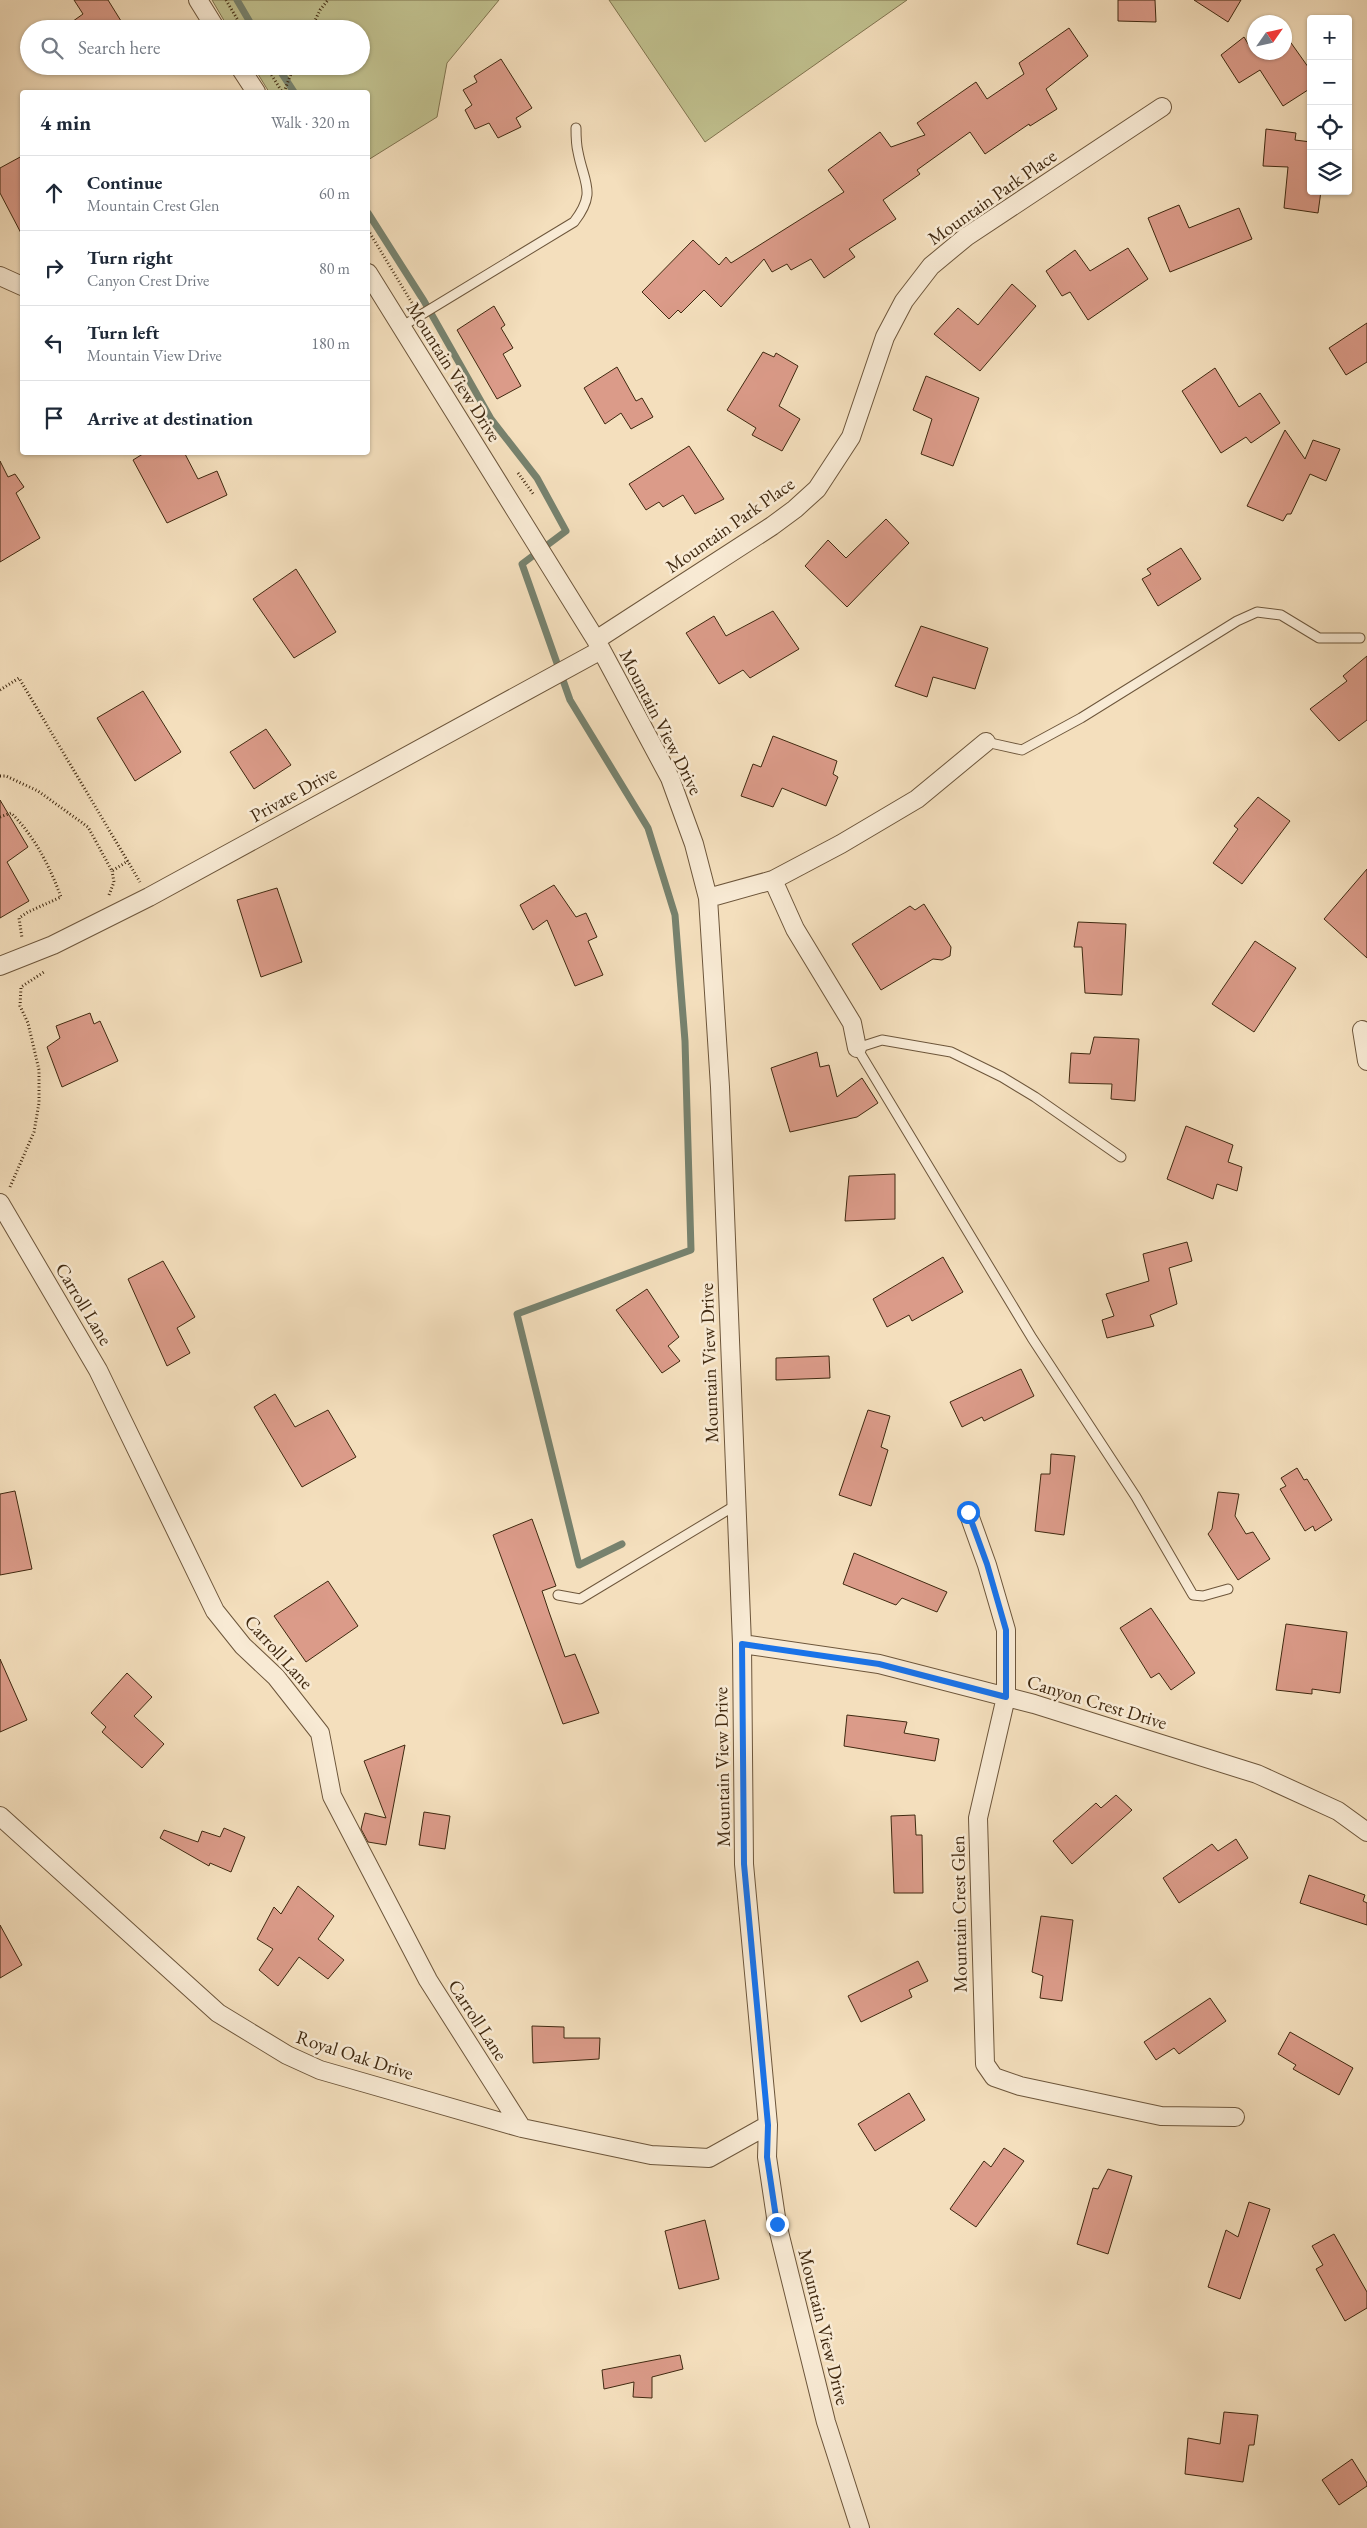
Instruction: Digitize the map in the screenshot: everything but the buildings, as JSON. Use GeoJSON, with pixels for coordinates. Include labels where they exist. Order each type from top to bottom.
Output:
{"type":"FeatureCollection","features":[{"type":"Feature","properties":{"kind":"street"},"geometry":{"type":"LineString","coordinates":[[198,0],[210,20]]}},
{"type":"Feature","properties":{"kind":"street"},"geometry":{"type":"LineString","coordinates":[[245,75],[255,90]]}},
{"type":"Feature","properties":{"kind":"street","name":"Mountain Park Place"},"geometry":{"type":"LineString","coordinates":[[599,645],[772,526],[817,489],[851,437],[885,337],[904,301],[931,266],[966,238],[1162,107]]}},
{"type":"Feature","properties":{"kind":"street"},"geometry":{"type":"LineString","coordinates":[[0,276],[20,285]]}},
{"type":"Feature","properties":{"kind":"street","name":"Mountain View Drive"},"geometry":{"type":"LineString","coordinates":[[370,276],[599,645],[670,778],[694,844],[708,898],[720,1087],[742,1644],[744,1864],[768,2125],[767,2157],[777,2224],[826,2422],[860,2528]]}},
{"type":"Feature","properties":{"kind":"street","name":"Private Drive"},"geometry":{"type":"LineString","coordinates":[[0,966],[29,956],[149,897],[599,645]]}},
{"type":"Feature","properties":{"kind":"street"},"geometry":{"type":"LineString","coordinates":[[708,898],[773,880],[841,844],[917,799],[986,742]]}},
{"type":"Feature","properties":{"kind":"street"},"geometry":{"type":"LineString","coordinates":[[773,880],[795,928],[852,1023],[857,1048]]}},
{"type":"Feature","properties":{"kind":"street"},"geometry":{"type":"LineString","coordinates":[[1364,1026],[1367,1061]]}},
{"type":"Feature","properties":{"kind":"street","name":"Carroll Lane"},"geometry":{"type":"LineString","coordinates":[[1,1206],[98,1370],[215,1611],[243,1646],[276,1677],[320,1733],[332,1796],[428,1980],[522,2128]]}},
{"type":"Feature","properties":{"kind":"street","name":"Mountain Crest Glen"},"geometry":{"type":"LineString","coordinates":[[968,1512],[987,1564],[1006,1630],[1006,1697],[978,1818],[985,2064],[994,2078],[1029,2088],[1161,2116],[1235,2117]]}},
{"type":"Feature","properties":{"kind":"street","name":"Canyon Crest Drive"},"geometry":{"type":"LineString","coordinates":[[742,1644],[879,1664],[1006,1697],[1148,1738],[1257,1774],[1338,1811],[1367,1832]]}},
{"type":"Feature","properties":{"kind":"street","name":"Royal Oak Drive"},"geometry":{"type":"LineString","coordinates":[[0,1816],[218,2013],[287,2055],[320,2070],[522,2128],[651,2155],[709,2158],[768,2125]]}},
{"type":"Feature","properties":{"kind":"lane"},"geometry":{"type":"LineString","coordinates":[[401,327],[574,222],[584,209],[588,187],[578,152],[576,128]]}},
{"type":"Feature","properties":{"kind":"lane"},"geometry":{"type":"LineString","coordinates":[[986,742],[1022,750],[1081,718],[1237,621],[1257,612],[1281,615],[1320,638],[1360,638]]}},
{"type":"Feature","properties":{"kind":"lane"},"geometry":{"type":"LineString","coordinates":[[1121,1157],[1035,1097],[1002,1077],[951,1052],[882,1040],[857,1048],[1032,1338],[1136,1497],[1180,1576],[1193,1595],[1203,1596],[1228,1590]]}},
{"type":"Feature","properties":{"kind":"lane"},"geometry":{"type":"LineString","coordinates":[[558,1595],[580,1599],[736,1505]]}},
{"type":"Feature","properties":{"kind":"path"},"geometry":{"type":"LineString","coordinates":[[226,0],[238,20]]}},
{"type":"Feature","properties":{"kind":"path"},"geometry":{"type":"LineString","coordinates":[[315,20],[328,0]]}},
{"type":"Feature","properties":{"kind":"path"},"geometry":{"type":"LineString","coordinates":[[272,75],[282,90]]}},
{"type":"Feature","properties":{"kind":"path"},"geometry":{"type":"LineString","coordinates":[[284,90],[290,75]]}},
{"type":"Feature","properties":{"kind":"path"},"geometry":{"type":"LineString","coordinates":[[0,690],[18,678],[149,897]]}},
{"type":"Feature","properties":{"kind":"path"},"geometry":{"type":"LineString","coordinates":[[0,776],[6,776],[38,791],[88,827],[112,871],[128,861]]}},
{"type":"Feature","properties":{"kind":"path"},"geometry":{"type":"LineString","coordinates":[[0,818],[11,813],[22,823],[39,849],[61,897],[28,912],[20,918],[22,937],[29,956]]}},
{"type":"Feature","properties":{"kind":"path"},"geometry":{"type":"LineString","coordinates":[[1,1206],[34,1132],[39,1103],[39,1070],[28,1023],[20,1006],[21,987],[49,969]]}},
{"type":"Feature","properties":{"kind":"green space"},"geometry":{"type":"Polygon","coordinates":[[[212,0],[499,0],[447,63],[437,117],[370,159],[370,90],[268,90],[259,75],[370,75],[370,20],[224,20],[212,0]]]}},
{"type":"Feature","properties":{"kind":"green space"},"geometry":{"type":"Polygon","coordinates":[[[609,0],[907,0],[705,142],[609,0]]]}},
{"type":"Feature","properties":{"kind":"waterway"},"geometry":{"type":"LineString","coordinates":[[237,0],[249,20]]}},
{"type":"Feature","properties":{"kind":"waterway"},"geometry":{"type":"LineString","coordinates":[[283,75],[293,90]]}},
{"type":"Feature","properties":{"kind":"waterway"},"geometry":{"type":"LineString","coordinates":[[370,216],[424,301],[491,419],[537,478],[566,531],[522,564],[570,700],[648,828],[675,915],[685,1041],[691,1250],[517,1314],[579,1565],[622,1544]]}},
{"type":"Feature","properties":{"kind":"route"},"geometry":{"type":"LineString","coordinates":[[777,2224],[767,2157],[768,2125],[744,1864],[742,1644],[879,1664],[1006,1697],[1006,1630],[987,1564],[968,1512]]}}]}
